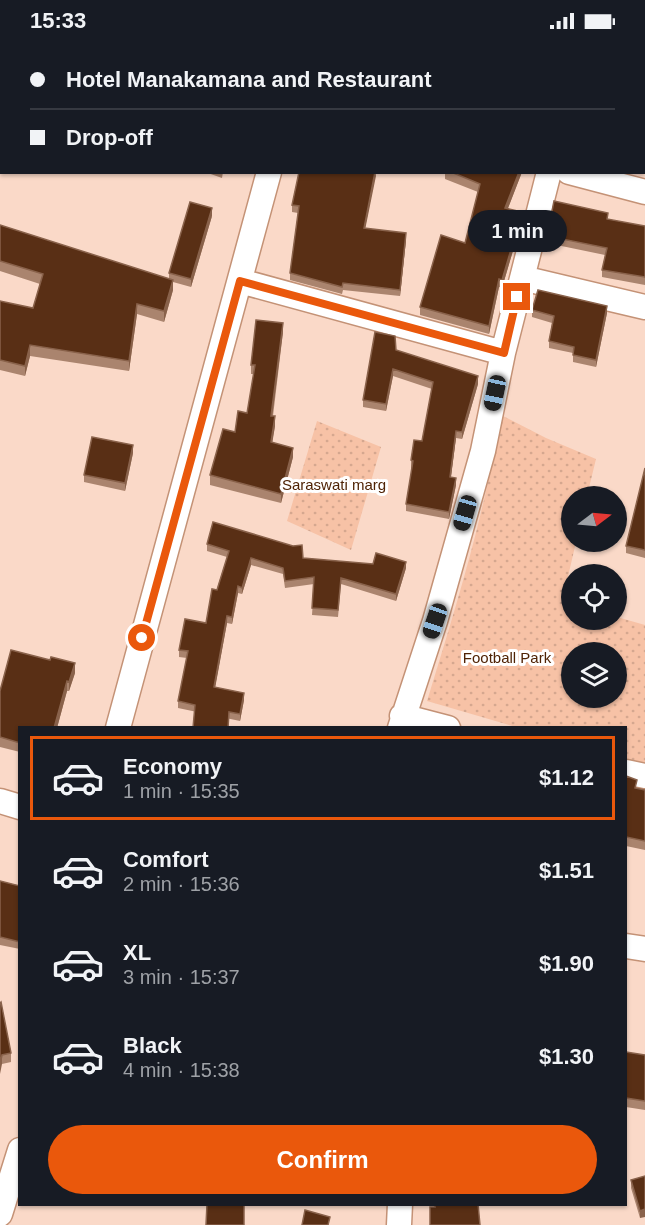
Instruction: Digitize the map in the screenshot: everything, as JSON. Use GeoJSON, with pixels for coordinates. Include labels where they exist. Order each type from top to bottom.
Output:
{"type":"FeatureCollection","features":[{"type":"Feature","properties":{"kind":"street"},"geometry":{"type":"LineString","coordinates":[[119,726],[268,174]]}},
{"type":"Feature","properties":{"kind":"street"},"geometry":{"type":"LineString","coordinates":[[432,726],[401,722],[435,621],[480,462],[504,353],[548,174]]}},
{"type":"Feature","properties":{"kind":"street"},"geometry":{"type":"LineString","coordinates":[[577,174],[645,192]]}},
{"type":"Feature","properties":{"kind":"street"},"geometry":{"type":"LineString","coordinates":[[522,278],[645,307]]}},
{"type":"Feature","properties":{"kind":"street"},"geometry":{"type":"LineString","coordinates":[[240,281],[504,353]]}},
{"type":"Feature","properties":{"kind":"street"},"geometry":{"type":"LineString","coordinates":[[627,772],[645,776]]}},
{"type":"Feature","properties":{"kind":"street"},"geometry":{"type":"LineString","coordinates":[[0,801],[18,806]]}},
{"type":"Feature","properties":{"kind":"street"},"geometry":{"type":"LineString","coordinates":[[627,946],[645,949]]}},
{"type":"Feature","properties":{"kind":"street"},"geometry":{"type":"LineString","coordinates":[[0,1214],[18,1156]]}},
{"type":"Feature","properties":{"kind":"street"},"geometry":{"type":"LineString","coordinates":[[399,1225],[400,1206]]}},
{"type":"Feature","properties":{"kind":"green space","name":"Football Park"},"geometry":{"type":"Polygon","coordinates":[[[501,415],[546,438],[596,459],[589,486],[561,486],[561,552],[574,552],[571,564],[561,564],[561,630],[627,630],[627,620],[645,625],[645,765],[627,759],[627,726],[513,726],[427,701],[469,559],[487,488],[501,415]]]}},
{"type":"Feature","properties":{"kind":"green space","name":"Saraswati marg"},"geometry":{"type":"Polygon","coordinates":[[[317,421],[381,447],[351,550],[287,521],[317,421]]]}},
{"type":"Feature","properties":{"kind":"building"},"geometry":{"type":"Polygon","coordinates":[[[299,174],[375,174],[364,228],[406,233],[400,290],[343,283],[342,287],[290,273],[299,206],[292,205],[299,174]]]}},
{"type":"Feature","properties":{"kind":"building"},"geometry":{"type":"Polygon","coordinates":[[[456,174],[518,174],[505,208],[522,212],[502,280],[499,279],[489,326],[420,307],[441,235],[465,243],[480,184],[456,174]]]}},
{"type":"Feature","properties":{"kind":"building"},"geometry":{"type":"Polygon","coordinates":[[[554,201],[608,213],[607,219],[645,226],[645,277],[602,270],[607,248],[547,236],[554,201]]]}},
{"type":"Feature","properties":{"kind":"building"},"geometry":{"type":"Polygon","coordinates":[[[190,202],[212,208],[191,279],[169,273],[190,202]]]}},
{"type":"Feature","properties":{"kind":"building"},"geometry":{"type":"Polygon","coordinates":[[[0,225],[173,280],[164,311],[137,304],[129,361],[30,345],[25,366],[0,360],[0,301],[33,308],[43,274],[0,261],[0,225]]]}},
{"type":"Feature","properties":{"kind":"building"},"geometry":{"type":"Polygon","coordinates":[[[538,290],[607,306],[596,360],[573,355],[574,347],[549,341],[554,316],[532,310],[538,290]]]}},
{"type":"Feature","properties":{"kind":"building"},"geometry":{"type":"Polygon","coordinates":[[[256,320],[283,323],[271,416],[275,416],[271,442],[293,448],[281,494],[210,475],[223,429],[235,432],[238,411],[247,413],[255,365],[251,365],[256,320]]]}},
{"type":"Feature","properties":{"kind":"building"},"geometry":{"type":"Polygon","coordinates":[[[375,332],[395,336],[396,350],[478,376],[462,432],[456,431],[450,477],[456,478],[449,512],[406,504],[414,440],[422,441],[433,382],[393,369],[386,404],[363,400],[375,332]]]}},
{"type":"Feature","properties":{"kind":"building"},"geometry":{"type":"Polygon","coordinates":[[[92,437],[133,445],[125,483],[84,475],[92,437]]]}},
{"type":"Feature","properties":{"kind":"building"},"geometry":{"type":"Polygon","coordinates":[[[645,468],[645,550],[627,546],[645,468]]]}},
{"type":"Feature","properties":{"kind":"building"},"geometry":{"type":"Polygon","coordinates":[[[213,522],[293,546],[302,545],[303,558],[373,564],[376,553],[406,562],[396,594],[341,578],[338,610],[312,608],[314,577],[285,581],[283,568],[251,558],[242,588],[238,586],[232,617],[227,616],[214,687],[244,693],[240,714],[229,712],[228,726],[193,726],[195,705],[178,701],[188,651],[179,650],[185,619],[206,623],[212,589],[217,590],[229,551],[207,544],[213,522]]]}},
{"type":"Feature","properties":{"kind":"building"},"geometry":{"type":"Polygon","coordinates":[[[11,650],[50,660],[51,657],[75,663],[69,682],[67,681],[55,726],[18,726],[18,742],[0,737],[0,691],[11,650]]]}},
{"type":"Feature","properties":{"kind":"building"},"geometry":{"type":"Polygon","coordinates":[[[627,776],[637,780],[635,788],[645,790],[645,841],[627,837],[627,776]]]}},
{"type":"Feature","properties":{"kind":"building"},"geometry":{"type":"Polygon","coordinates":[[[0,881],[18,886],[18,942],[0,937],[0,881]]]}},
{"type":"Feature","properties":{"kind":"building"},"geometry":{"type":"Polygon","coordinates":[[[0,1003],[11,1053],[2,1055],[0,1065],[0,1003]]]}},
{"type":"Feature","properties":{"kind":"building"},"geometry":{"type":"Polygon","coordinates":[[[627,1052],[645,1055],[645,1101],[627,1098],[627,1052]]]}},
{"type":"Feature","properties":{"kind":"building"},"geometry":{"type":"Polygon","coordinates":[[[645,1176],[645,1209],[640,1211],[631,1180],[645,1176]]]}},
{"type":"Feature","properties":{"kind":"building"},"geometry":{"type":"Polygon","coordinates":[[[207,1206],[244,1206],[244,1225],[206,1225],[207,1206]]]}},
{"type":"Feature","properties":{"kind":"building"},"geometry":{"type":"Polygon","coordinates":[[[478,1206],[480,1225],[430,1225],[430,1207],[478,1206]]]}},
{"type":"Feature","properties":{"kind":"building"},"geometry":{"type":"Polygon","coordinates":[[[305,1210],[330,1217],[328,1225],[302,1225],[305,1210]]]}},
{"type":"Feature","properties":{"kind":"route"},"geometry":{"type":"LineString","coordinates":[[142,638],[240,281],[504,353],[517,297]]}}]}
